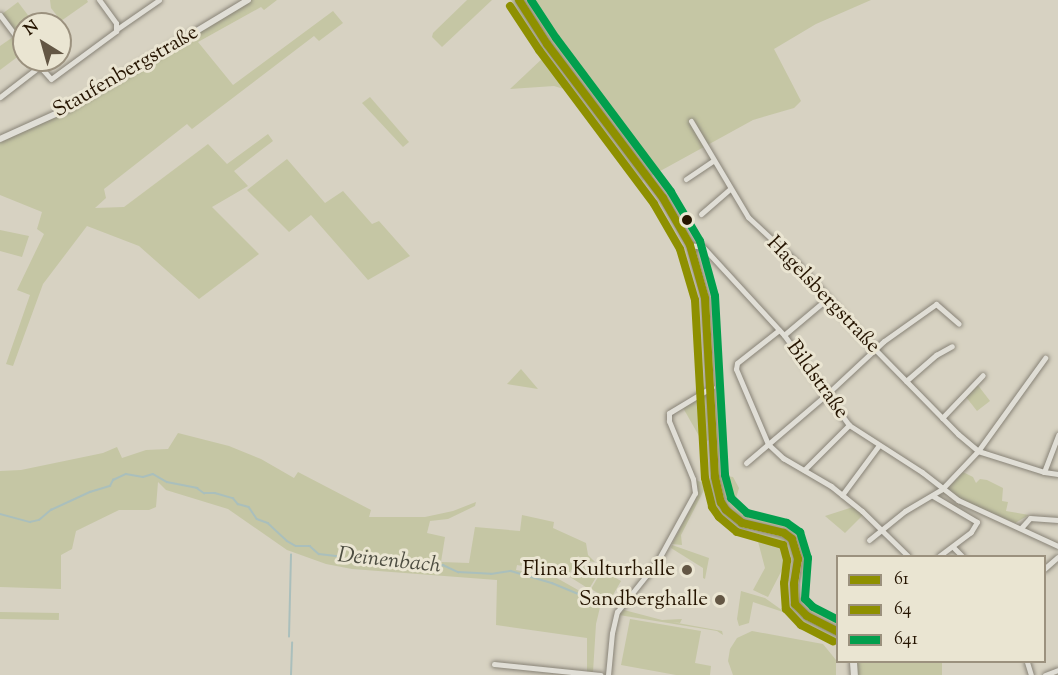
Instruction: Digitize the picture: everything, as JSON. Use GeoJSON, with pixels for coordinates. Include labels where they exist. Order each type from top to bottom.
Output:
{"type":"FeatureCollection","features":[{"type":"Feature","properties":{"kind":"main road"},"geometry":{"type":"LineString","coordinates":[[519,0],[547,44],[663,198],[690,245],[705,298],[712,387],[715,477],[721,502],[726,510],[741,523],[784,533],[792,539],[798,550],[793,590],[795,604],[807,616],[836,632]]}},
{"type":"Feature","properties":{"kind":"street"},"geometry":{"type":"LineString","coordinates":[[99,0],[116,23],[117,29]]}},
{"type":"Feature","properties":{"kind":"street"},"geometry":{"type":"LineString","coordinates":[[72,63],[159,0]]}},
{"type":"Feature","properties":{"kind":"street","name":"Staufenbergstraße"},"geometry":{"type":"LineString","coordinates":[[0,139],[69,108],[248,0]]}},
{"type":"Feature","properties":{"kind":"street"},"geometry":{"type":"LineString","coordinates":[[0,15],[12,31]]}},
{"type":"Feature","properties":{"kind":"street"},"geometry":{"type":"LineString","coordinates":[[1,93],[32,72]]}},
{"type":"Feature","properties":{"kind":"street"},"geometry":{"type":"LineString","coordinates":[[43,72],[48,78],[53,78],[61,72]]}},
{"type":"Feature","properties":{"kind":"street","name":"Hagelsbergstraße"},"geometry":{"type":"LineString","coordinates":[[691,121],[748,217],[794,260],[906,381],[978,451]]}},
{"type":"Feature","properties":{"kind":"street"},"geometry":{"type":"LineString","coordinates":[[686,179],[713,161]]}},
{"type":"Feature","properties":{"kind":"street"},"geometry":{"type":"LineString","coordinates":[[701,214],[730,189]]}},
{"type":"Feature","properties":{"kind":"street","name":"Bildstraße"},"geometry":{"type":"LineString","coordinates":[[690,245],[703,247],[784,335],[849,425],[922,472],[958,500],[1058,546]]}},
{"type":"Feature","properties":{"kind":"street"},"geometry":{"type":"LineString","coordinates":[[784,335],[828,298]]}},
{"type":"Feature","properties":{"kind":"street"},"geometry":{"type":"LineString","coordinates":[[746,463],[826,395],[875,348],[936,304],[958,324]]}},
{"type":"Feature","properties":{"kind":"street"},"geometry":{"type":"LineString","coordinates":[[779,330],[737,363],[736,369],[768,444],[783,458],[842,495],[881,528],[907,555]]}},
{"type":"Feature","properties":{"kind":"street"},"geometry":{"type":"LineString","coordinates":[[906,381],[936,355],[952,346]]}},
{"type":"Feature","properties":{"kind":"street"},"geometry":{"type":"LineString","coordinates":[[869,540],[881,528],[942,489],[978,451],[1045,358]]}},
{"type":"Feature","properties":{"kind":"street"},"geometry":{"type":"LineString","coordinates":[[942,418],[983,375]]}},
{"type":"Feature","properties":{"kind":"street"},"geometry":{"type":"LineString","coordinates":[[608,675],[612,633],[617,612],[651,571],[694,493],[693,479],[669,421],[669,413],[712,387]]}},
{"type":"Feature","properties":{"kind":"street"},"geometry":{"type":"LineString","coordinates":[[804,470],[849,425]]}},
{"type":"Feature","properties":{"kind":"street"},"geometry":{"type":"LineString","coordinates":[[1044,472],[1058,435]]}},
{"type":"Feature","properties":{"kind":"street"},"geometry":{"type":"LineString","coordinates":[[842,495],[879,445]]}},
{"type":"Feature","properties":{"kind":"street"},"geometry":{"type":"LineString","coordinates":[[978,451],[1044,472],[1058,474]]}},
{"type":"Feature","properties":{"kind":"street"},"geometry":{"type":"LineString","coordinates":[[933,496],[977,522],[971,532],[941,555]]}},
{"type":"Feature","properties":{"kind":"street"},"geometry":{"type":"LineString","coordinates":[[1021,528],[1030,518],[1058,520]]}},
{"type":"Feature","properties":{"kind":"street"},"geometry":{"type":"LineString","coordinates":[[953,547],[961,555]]}},
{"type":"Feature","properties":{"kind":"street"},"geometry":{"type":"LineString","coordinates":[[1046,567],[1058,557]]}},
{"type":"Feature","properties":{"kind":"street"},"geometry":{"type":"LineString","coordinates":[[494,664],[533,672],[600,675]]}},
{"type":"Feature","properties":{"kind":"street"},"geometry":{"type":"LineString","coordinates":[[1045,675],[1058,670]]}},
{"type":"Feature","properties":{"kind":"green space"},"geometry":{"type":"Polygon","coordinates":[[[50,0],[87,0],[88,2],[72,13],[54,12],[50,0]]]}},
{"type":"Feature","properties":{"kind":"green space"},"geometry":{"type":"Polygon","coordinates":[[[251,0],[277,0],[264,10],[261,7],[198,42],[233,85],[333,11],[343,23],[319,41],[314,36],[192,129],[187,124],[104,189],[106,198],[95,208],[124,207],[208,144],[227,164],[268,134],[273,141],[234,171],[248,186],[212,207],[259,254],[199,299],[139,246],[87,226],[43,284],[13,366],[6,364],[30,295],[17,290],[44,234],[37,229],[42,212],[0,195],[0,143],[251,0]]]}},
{"type":"Feature","properties":{"kind":"green space"},"geometry":{"type":"Polygon","coordinates":[[[467,0],[492,0],[442,47],[432,37],[433,33],[467,0]]]}},
{"type":"Feature","properties":{"kind":"green space"},"geometry":{"type":"Polygon","coordinates":[[[511,0],[871,0],[816,24],[774,49],[801,101],[794,108],[753,120],[642,181],[634,177],[607,143],[610,140],[608,137],[604,137],[567,90],[554,86],[510,89],[545,56],[511,0]]]}},
{"type":"Feature","properties":{"kind":"green space"},"geometry":{"type":"Polygon","coordinates":[[[18,2],[26,12],[12,12],[12,27],[2,14],[18,2]]]}},
{"type":"Feature","properties":{"kind":"green space"},"geometry":{"type":"Polygon","coordinates":[[[12,38],[12,61],[0,70],[0,46],[12,38]]]}},
{"type":"Feature","properties":{"kind":"green space"},"geometry":{"type":"Polygon","coordinates":[[[370,97],[409,142],[403,147],[362,103],[370,97]]]}},
{"type":"Feature","properties":{"kind":"green space"},"geometry":{"type":"Polygon","coordinates":[[[287,159],[325,203],[343,191],[372,224],[379,221],[410,256],[368,280],[311,215],[289,232],[247,190],[287,159]]]}},
{"type":"Feature","properties":{"kind":"green space"},"geometry":{"type":"Polygon","coordinates":[[[0,230],[29,236],[22,257],[0,251],[0,230]]]}},
{"type":"Feature","properties":{"kind":"green space"},"geometry":{"type":"Polygon","coordinates":[[[521,369],[538,389],[507,384],[521,369]]]}},
{"type":"Feature","properties":{"kind":"green space"},"geometry":{"type":"Polygon","coordinates":[[[977,384],[990,401],[977,411],[966,397],[977,384]]]}},
{"type":"Feature","properties":{"kind":"green space"},"geometry":{"type":"Polygon","coordinates":[[[705,393],[708,396],[709,440],[703,443],[682,406],[705,393]]]}},
{"type":"Feature","properties":{"kind":"green space"},"geometry":{"type":"Polygon","coordinates":[[[178,433],[229,446],[261,459],[294,478],[298,472],[371,510],[369,517],[425,517],[453,511],[476,502],[475,506],[448,519],[430,521],[427,533],[445,537],[441,562],[469,563],[475,527],[520,531],[522,515],[554,522],[553,528],[586,543],[588,555],[595,562],[587,561],[601,569],[589,589],[570,577],[581,558],[578,556],[568,577],[547,567],[546,570],[517,565],[516,570],[555,577],[601,603],[596,624],[593,672],[587,672],[587,638],[496,625],[497,580],[352,569],[326,564],[287,550],[228,509],[166,490],[158,482],[156,507],[149,510],[119,510],[76,531],[72,549],[61,555],[61,589],[0,587],[0,471],[21,470],[103,453],[117,447],[122,458],[146,450],[168,449],[178,433]]]}},
{"type":"Feature","properties":{"kind":"green space"},"geometry":{"type":"Polygon","coordinates":[[[963,472],[973,477],[976,483],[980,479],[987,480],[1003,488],[1002,501],[1008,502],[1006,511],[1029,515],[1015,523],[958,498],[948,488],[963,472]]]}},
{"type":"Feature","properties":{"kind":"green space"},"geometry":{"type":"Polygon","coordinates":[[[711,473],[718,505],[730,519],[750,531],[783,537],[792,546],[794,558],[789,581],[784,580],[785,564],[768,597],[753,590],[765,568],[756,534],[743,534],[734,528],[709,506],[704,490],[681,535],[682,545],[672,544],[698,492],[696,480],[708,485],[711,473]]]}},
{"type":"Feature","properties":{"kind":"green space"},"geometry":{"type":"Polygon","coordinates":[[[718,476],[733,477],[739,488],[734,505],[742,513],[782,521],[782,525],[789,524],[790,529],[800,534],[805,556],[808,559],[798,586],[800,597],[807,605],[836,618],[836,626],[805,610],[798,600],[796,588],[802,558],[797,540],[782,527],[759,524],[740,517],[723,496],[718,476]]]}},
{"type":"Feature","properties":{"kind":"green space"},"geometry":{"type":"Polygon","coordinates":[[[853,507],[863,515],[845,533],[825,516],[853,507]]]}},
{"type":"Feature","properties":{"kind":"green space"},"geometry":{"type":"Polygon","coordinates":[[[672,545],[709,558],[705,579],[703,568],[671,548],[672,545]]]}},
{"type":"Feature","properties":{"kind":"green space"},"geometry":{"type":"Polygon","coordinates":[[[602,570],[621,581],[610,600],[591,589],[602,570]]]}},
{"type":"Feature","properties":{"kind":"green space"},"geometry":{"type":"Polygon","coordinates":[[[741,591],[765,598],[786,613],[753,602],[749,623],[739,626],[737,619],[741,591]]]}},
{"type":"Feature","properties":{"kind":"green space"},"geometry":{"type":"Polygon","coordinates":[[[791,604],[797,613],[836,634],[836,645],[834,642],[796,621],[785,608],[791,604]]]}},
{"type":"Feature","properties":{"kind":"green space"},"geometry":{"type":"Polygon","coordinates":[[[624,610],[662,620],[682,619],[680,623],[672,622],[722,631],[723,635],[717,631],[619,615],[624,610]]]}},
{"type":"Feature","properties":{"kind":"green space"},"geometry":{"type":"Polygon","coordinates":[[[0,612],[59,613],[59,620],[0,619],[0,612]]]}},
{"type":"Feature","properties":{"kind":"green space"},"geometry":{"type":"Polygon","coordinates":[[[630,619],[701,631],[695,663],[711,666],[710,675],[676,675],[621,665],[630,619]]]}},
{"type":"Feature","properties":{"kind":"green space"},"geometry":{"type":"Polygon","coordinates":[[[752,631],[823,644],[836,660],[836,675],[733,675],[728,661],[730,649],[737,638],[752,631]]]}},
{"type":"Feature","properties":{"kind":"green space"},"geometry":{"type":"Polygon","coordinates":[[[857,663],[942,663],[942,675],[857,675],[857,663]]]}},
{"type":"Feature","properties":{"kind":"waterway","name":"Deinenbach"},"geometry":{"type":"LineString","coordinates":[[0,514],[30,522],[39,520],[51,510],[90,492],[110,486],[113,480],[126,474],[143,477],[153,474],[167,482],[197,488],[204,493],[215,493],[233,498],[238,504],[249,507],[257,519],[268,523],[287,541],[296,546],[310,546],[319,554],[342,557],[348,561],[354,559],[400,565],[409,563],[417,567],[432,569],[443,565],[458,572],[491,574],[511,571],[552,583],[593,600]]}},
{"type":"Feature","properties":{"kind":"waterway"},"geometry":{"type":"LineString","coordinates":[[289,637],[291,555]]}},
{"type":"Feature","properties":{"kind":"waterway"},"geometry":{"type":"LineString","coordinates":[[291,675],[292,643]]}},
{"type":"Feature","properties":{"kind":"transit line","name":"61"},"geometry":{"type":"LineString","coordinates":[[519,0],[547,44],[663,198],[690,245],[705,298],[715,477],[721,502],[726,510],[742,523],[784,533],[792,539],[798,559],[794,584],[795,604],[807,616],[836,631]]}},
{"type":"Feature","properties":{"kind":"transit line","name":"641"},"geometry":{"type":"LineString","coordinates":[[531,0],[556,38],[671,192],[700,241],[715,296],[725,475],[731,498],[747,513],[787,523],[800,532],[808,558],[805,599],[813,607],[836,619]]}},
{"type":"Feature","properties":{"kind":"transit line","name":"64"},"geometry":{"type":"LineString","coordinates":[[510,6],[539,50],[654,204],[680,249],[695,300],[705,478],[712,507],[719,517],[737,532],[783,545],[787,560],[784,583],[786,609],[801,625],[833,641]]}},
{"type":"Feature","properties":{"kind":"place","name":"Flina Kulturhalle"},"geometry":{"type":"Point","coordinates":[687,570]}},
{"type":"Feature","properties":{"kind":"place","name":"Sandberghalle"},"geometry":{"type":"Point","coordinates":[720,600]}}]}
